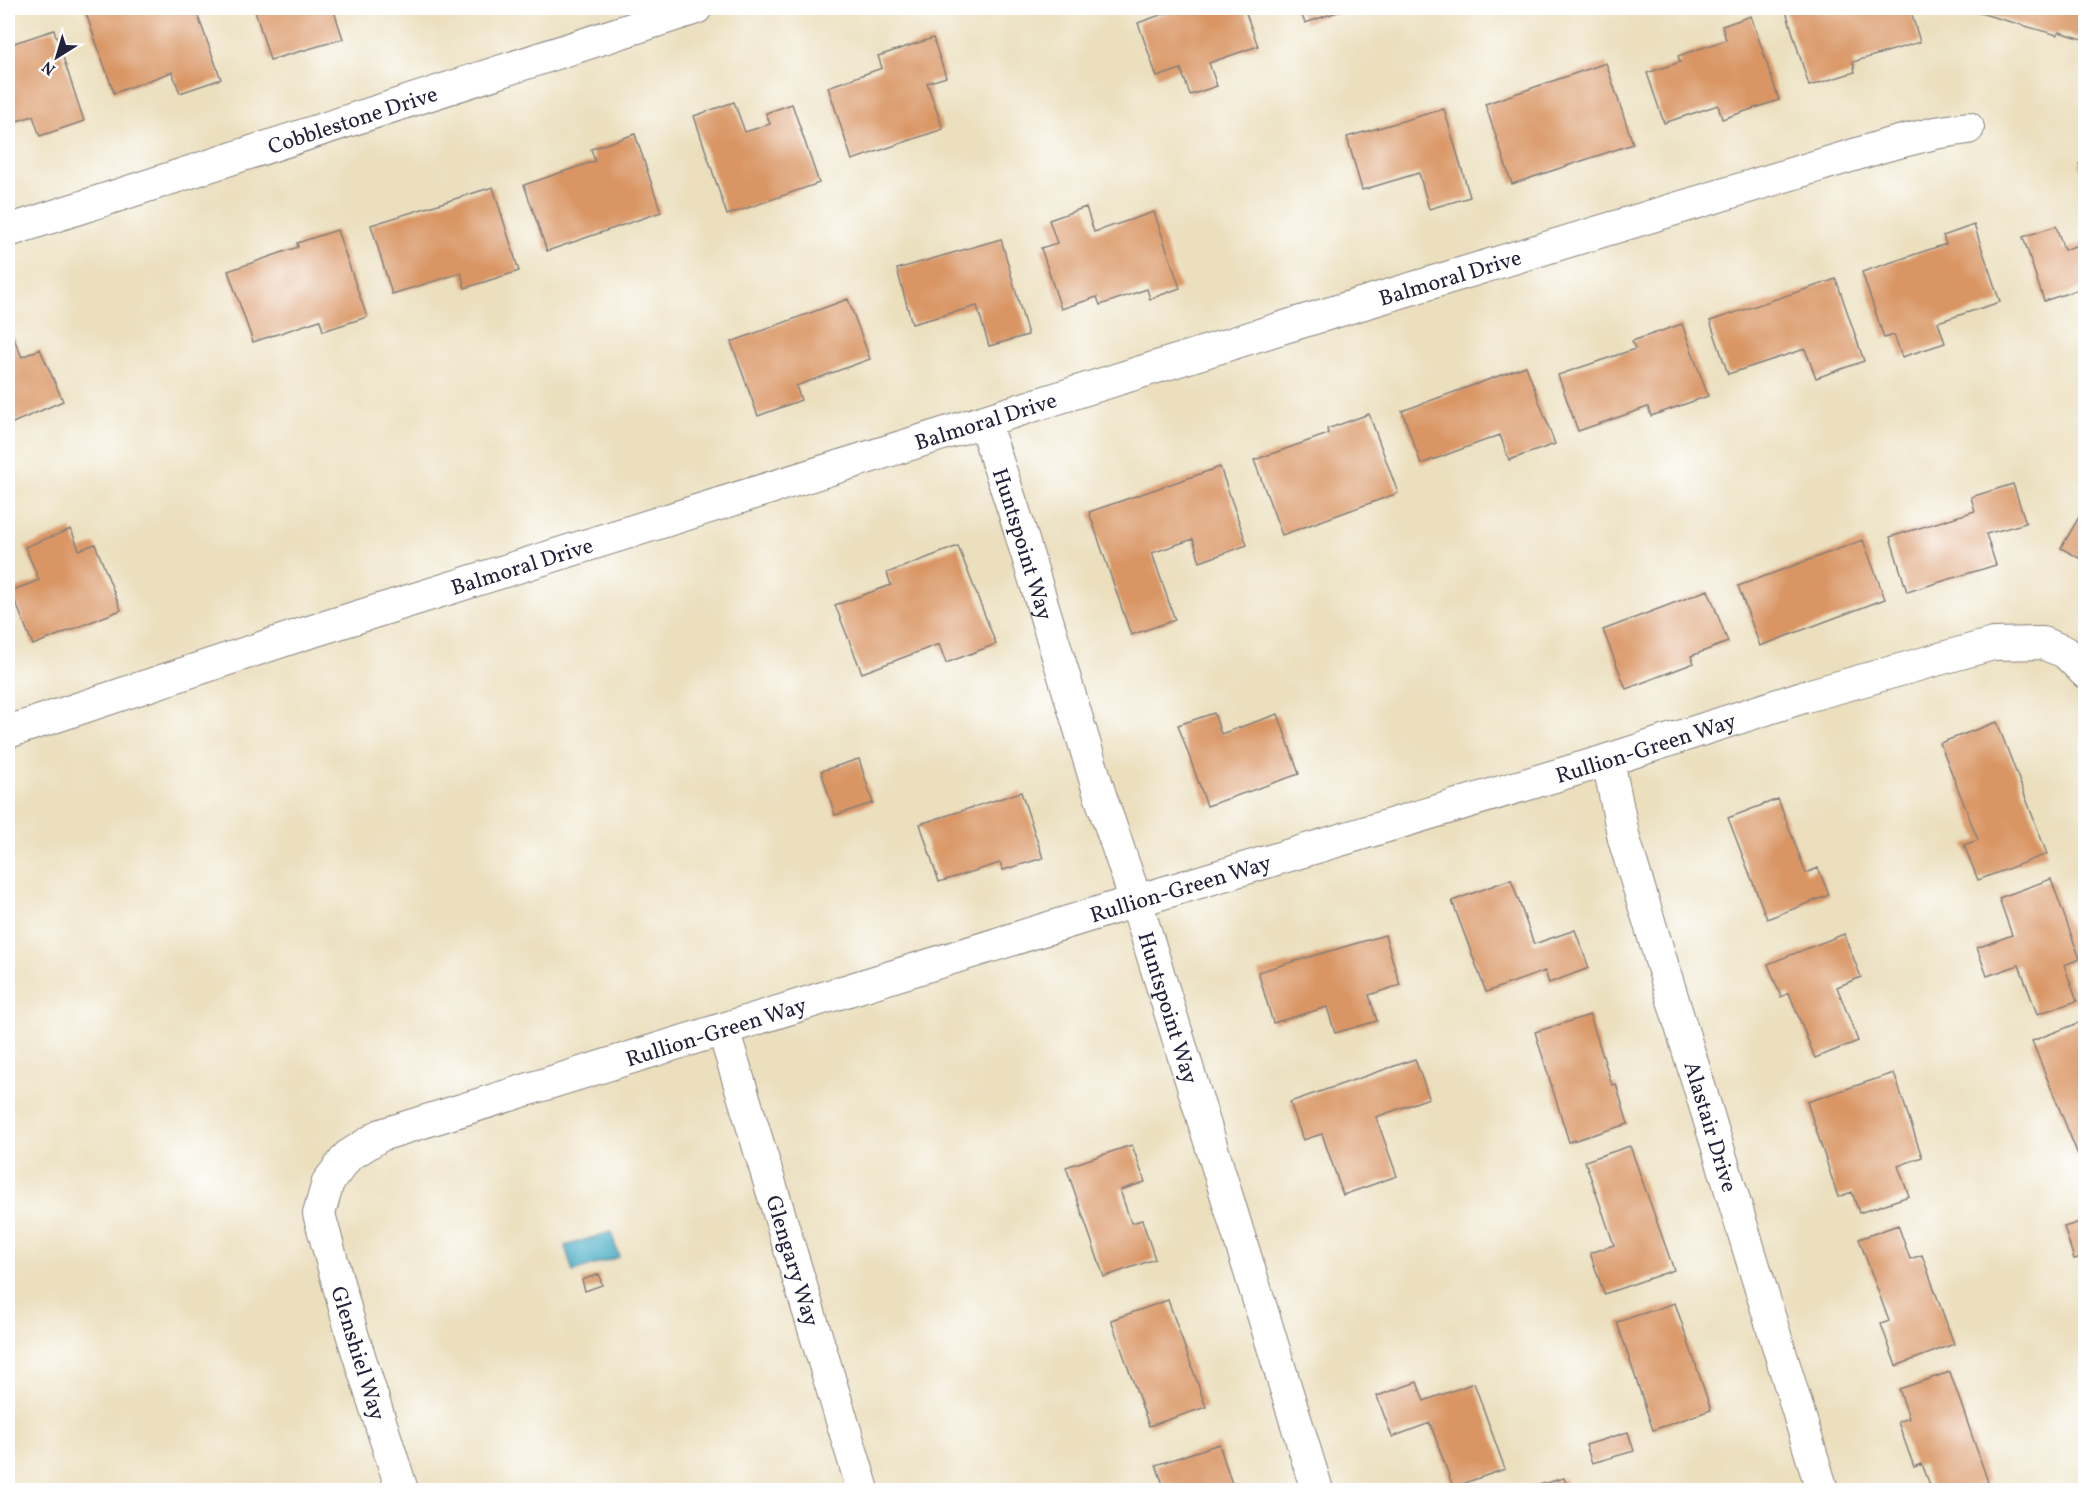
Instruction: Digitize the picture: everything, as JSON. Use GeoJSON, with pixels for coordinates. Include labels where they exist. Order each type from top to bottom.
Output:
{"type":"FeatureCollection","features":[{"type":"Feature","properties":{"kind":"street","name":"Cobblestone Drive"},"geometry":{"type":"LineString","coordinates":[[8,231],[696,8]]}},
{"type":"Feature","properties":{"kind":"street","name":"Balmoral Drive"},"geometry":{"type":"LineString","coordinates":[[8,732],[300,635],[984,422],[1887,145],[1935,133],[1968,128]]}},
{"type":"Feature","properties":{"kind":"street","name":"Huntspoint Way"},"geometry":{"type":"LineString","coordinates":[[984,422],[1014,511],[1100,795],[1136,901],[1317,1491]]}},
{"type":"Feature","properties":{"kind":"street","name":"Rullion-Green Way"},"geometry":{"type":"LineString","coordinates":[[319,1214],[328,1182],[348,1156],[381,1135],[1136,901],[1608,760],[1803,697],[1993,644],[2042,643],[2065,652],[2082,668]]}},
{"type":"Feature","properties":{"kind":"street","name":"Alastair Drive"},"geometry":{"type":"LineString","coordinates":[[1608,760],[1624,839],[1822,1491]]}},
{"type":"Feature","properties":{"kind":"street","name":"Glengary Way"},"geometry":{"type":"LineString","coordinates":[[723,1029],[863,1491]]}},
{"type":"Feature","properties":{"kind":"street","name":"Glenshiel Way"},"geometry":{"type":"LineString","coordinates":[[319,1214],[352,1337],[402,1491]]}},
{"type":"Feature","properties":{"kind":"water"},"geometry":{"type":"Polygon","coordinates":[[[611,1232],[619,1257],[573,1272],[565,1246],[611,1232]]]}},
{"type":"Feature","properties":{"kind":"building"},"geometry":{"type":"Polygon","coordinates":[[[84,8],[195,8],[221,79],[180,93],[172,72],[114,93],[84,8]]]}},
{"type":"Feature","properties":{"kind":"building"},"geometry":{"type":"Polygon","coordinates":[[[254,8],[333,8],[343,39],[270,60],[254,8]]]}},
{"type":"Feature","properties":{"kind":"building"},"geometry":{"type":"Polygon","coordinates":[[[1180,8],[1244,8],[1258,46],[1209,63],[1217,86],[1190,95],[1181,69],[1157,77],[1138,23],[1180,8]]]}},
{"type":"Feature","properties":{"kind":"building"},"geometry":{"type":"Polygon","coordinates":[[[1299,8],[1349,8],[1305,23],[1299,8]]]}},
{"type":"Feature","properties":{"kind":"building"},"geometry":{"type":"Polygon","coordinates":[[[1785,8],[1910,8],[1920,42],[1853,62],[1855,72],[1809,86],[1785,8]]]}},
{"type":"Feature","properties":{"kind":"building"},"geometry":{"type":"Polygon","coordinates":[[[1978,8],[2086,8],[2086,40],[2059,32],[2057,35],[1976,12],[1978,8]]]}},
{"type":"Feature","properties":{"kind":"building"},"geometry":{"type":"Polygon","coordinates":[[[1751,16],[1779,100],[1722,119],[1718,105],[1664,123],[1647,73],[1680,62],[1678,56],[1726,40],[1722,26],[1751,16]]]}},
{"type":"Feature","properties":{"kind":"building"},"geometry":{"type":"Polygon","coordinates":[[[54,30],[84,121],[40,136],[33,116],[8,124],[8,45],[54,30]]]}},
{"type":"Feature","properties":{"kind":"building"},"geometry":{"type":"Polygon","coordinates":[[[933,38],[946,77],[927,83],[943,129],[852,160],[828,87],[882,68],[878,56],[933,38]]]}},
{"type":"Feature","properties":{"kind":"building"},"geometry":{"type":"Polygon","coordinates":[[[1606,63],[1633,144],[1512,184],[1485,104],[1606,63]]]}},
{"type":"Feature","properties":{"kind":"building"},"geometry":{"type":"Polygon","coordinates":[[[734,102],[745,132],[770,124],[766,113],[792,104],[819,183],[727,215],[694,116],[734,102]]]}},
{"type":"Feature","properties":{"kind":"building"},"geometry":{"type":"Polygon","coordinates":[[[1444,109],[1470,197],[1429,209],[1419,173],[1362,190],[1347,137],[1444,109]]]}},
{"type":"Feature","properties":{"kind":"building"},"geometry":{"type":"Polygon","coordinates":[[[635,134],[661,212],[547,251],[524,185],[595,161],[591,149],[635,134]]]}},
{"type":"Feature","properties":{"kind":"building"},"geometry":{"type":"Polygon","coordinates":[[[2086,162],[2086,180],[2085,180],[2079,164],[2086,162]]]}},
{"type":"Feature","properties":{"kind":"building"},"geometry":{"type":"Polygon","coordinates":[[[493,187],[519,271],[465,288],[461,273],[392,294],[371,225],[493,187]]]}},
{"type":"Feature","properties":{"kind":"building"},"geometry":{"type":"Polygon","coordinates":[[[1086,207],[1094,232],[1154,212],[1180,288],[1150,299],[1147,289],[1100,305],[1097,297],[1061,309],[1041,248],[1057,243],[1049,220],[1086,207]]]}},
{"type":"Feature","properties":{"kind":"building"},"geometry":{"type":"Polygon","coordinates":[[[1974,225],[2000,302],[1938,322],[1945,343],[1902,357],[1894,335],[1884,338],[1862,272],[1946,244],[1943,236],[1974,225]]]}},
{"type":"Feature","properties":{"kind":"building"},"geometry":{"type":"Polygon","coordinates":[[[2056,226],[2064,250],[2086,242],[2086,287],[2044,301],[2023,237],[2056,226]]]}},
{"type":"Feature","properties":{"kind":"building"},"geometry":{"type":"Polygon","coordinates":[[[337,230],[367,317],[323,331],[320,320],[253,342],[228,271],[298,247],[297,243],[337,230]]]}},
{"type":"Feature","properties":{"kind":"building"},"geometry":{"type":"Polygon","coordinates":[[[1001,239],[1028,335],[989,346],[977,306],[912,324],[897,269],[1001,239]]]}},
{"type":"Feature","properties":{"kind":"building"},"geometry":{"type":"Polygon","coordinates":[[[1836,279],[1864,361],[1816,378],[1805,349],[1728,374],[1710,321],[1836,279]]]}},
{"type":"Feature","properties":{"kind":"building"},"geometry":{"type":"Polygon","coordinates":[[[848,299],[870,359],[796,386],[801,400],[758,416],[731,342],[848,299]]]}},
{"type":"Feature","properties":{"kind":"building"},"geometry":{"type":"Polygon","coordinates":[[[1682,324],[1708,396],[1651,416],[1648,407],[1578,431],[1558,375],[1635,349],[1632,341],[1682,324]]]}},
{"type":"Feature","properties":{"kind":"building"},"geometry":{"type":"Polygon","coordinates":[[[10,330],[22,357],[40,349],[63,401],[8,425],[10,330]]]}},
{"type":"Feature","properties":{"kind":"building"},"geometry":{"type":"Polygon","coordinates":[[[1526,366],[1555,444],[1509,460],[1500,435],[1421,464],[1402,411],[1526,366]]]}},
{"type":"Feature","properties":{"kind":"building"},"geometry":{"type":"Polygon","coordinates":[[[1369,414],[1398,493],[1282,535],[1254,460],[1328,434],[1327,429],[1369,414]]]}},
{"type":"Feature","properties":{"kind":"building"},"geometry":{"type":"Polygon","coordinates":[[[1220,467],[1247,545],[1200,562],[1193,539],[1152,553],[1175,620],[1131,635],[1089,512],[1220,467]]]}},
{"type":"Feature","properties":{"kind":"building"},"geometry":{"type":"Polygon","coordinates":[[[2013,484],[2026,523],[1986,534],[1996,565],[1907,592],[1890,537],[1975,511],[1971,497],[2013,484]]]}},
{"type":"Feature","properties":{"kind":"building"},"geometry":{"type":"Polygon","coordinates":[[[2086,505],[2086,562],[2061,548],[2086,505]]]}},
{"type":"Feature","properties":{"kind":"building"},"geometry":{"type":"Polygon","coordinates":[[[71,529],[79,550],[95,544],[121,610],[33,645],[11,591],[39,580],[25,547],[71,529]]]}},
{"type":"Feature","properties":{"kind":"building"},"geometry":{"type":"Polygon","coordinates":[[[1863,540],[1885,599],[1760,646],[1738,586],[1863,540]]]}},
{"type":"Feature","properties":{"kind":"building"},"geometry":{"type":"Polygon","coordinates":[[[958,546],[996,644],[946,663],[939,644],[862,673],[835,605],[891,585],[887,573],[958,546]]]}},
{"type":"Feature","properties":{"kind":"building"},"geometry":{"type":"Polygon","coordinates":[[[1708,590],[1728,642],[1691,656],[1694,663],[1626,689],[1603,630],[1708,590]]]}},
{"type":"Feature","properties":{"kind":"building"},"geometry":{"type":"Polygon","coordinates":[[[1214,713],[1221,734],[1278,714],[1299,774],[1207,806],[1178,725],[1214,713]]]}},
{"type":"Feature","properties":{"kind":"building"},"geometry":{"type":"Polygon","coordinates":[[[1997,722],[2047,854],[1978,880],[1964,845],[1978,840],[1940,743],[1997,722]]]}},
{"type":"Feature","properties":{"kind":"building"},"geometry":{"type":"Polygon","coordinates":[[[859,759],[873,803],[835,815],[821,771],[859,759]]]}},
{"type":"Feature","properties":{"kind":"building"},"geometry":{"type":"Polygon","coordinates":[[[1021,792],[1043,858],[1003,870],[1000,863],[939,882],[920,824],[1021,792]]]}},
{"type":"Feature","properties":{"kind":"building"},"geometry":{"type":"Polygon","coordinates":[[[1778,799],[1806,873],[1818,868],[1829,895],[1767,919],[1728,818],[1778,799]]]}},
{"type":"Feature","properties":{"kind":"building"},"geometry":{"type":"Polygon","coordinates":[[[1511,879],[1534,944],[1575,930],[1589,968],[1549,983],[1545,971],[1486,992],[1452,901],[1511,879]]]}},
{"type":"Feature","properties":{"kind":"building"},"geometry":{"type":"Polygon","coordinates":[[[2051,879],[2080,959],[2064,965],[2077,1001],[2037,1014],[2019,965],[1987,976],[1977,948],[2012,935],[1999,898],[2051,879]]]}},
{"type":"Feature","properties":{"kind":"building"},"geometry":{"type":"Polygon","coordinates":[[[1844,934],[1861,977],[1837,987],[1858,1041],[1815,1058],[1789,993],[1781,997],[1768,964],[1844,934]]]}},
{"type":"Feature","properties":{"kind":"building"},"geometry":{"type":"Polygon","coordinates":[[[1385,935],[1400,985],[1369,995],[1377,1021],[1335,1033],[1327,1007],[1273,1023],[1258,972],[1385,935]]]}},
{"type":"Feature","properties":{"kind":"building"},"geometry":{"type":"Polygon","coordinates":[[[1590,1015],[1612,1085],[1616,1084],[1628,1124],[1569,1142],[1535,1032],[1590,1015]]]}},
{"type":"Feature","properties":{"kind":"building"},"geometry":{"type":"Polygon","coordinates":[[[2086,1020],[2086,1152],[2078,1155],[2032,1041],[2086,1020]]]}},
{"type":"Feature","properties":{"kind":"building"},"geometry":{"type":"Polygon","coordinates":[[[1415,1059],[1429,1098],[1376,1117],[1397,1176],[1343,1195],[1322,1134],[1303,1140],[1290,1102],[1415,1059]]]}},
{"type":"Feature","properties":{"kind":"building"},"geometry":{"type":"Polygon","coordinates":[[[1894,1073],[1922,1157],[1898,1166],[1909,1196],[1859,1213],[1852,1192],[1838,1197],[1807,1102],[1894,1073]]]}},
{"type":"Feature","properties":{"kind":"building"},"geometry":{"type":"Polygon","coordinates":[[[1132,1145],[1145,1182],[1120,1190],[1131,1223],[1142,1220],[1155,1259],[1104,1277],[1066,1167],[1132,1145]]]}},
{"type":"Feature","properties":{"kind":"building"},"geometry":{"type":"Polygon","coordinates":[[[1630,1146],[1674,1270],[1604,1294],[1590,1253],[1614,1245],[1585,1161],[1630,1146]]]}},
{"type":"Feature","properties":{"kind":"building"},"geometry":{"type":"Polygon","coordinates":[[[2086,1220],[2086,1256],[2074,1259],[2064,1227],[2086,1220]]]}},
{"type":"Feature","properties":{"kind":"building"},"geometry":{"type":"Polygon","coordinates":[[[1898,1225],[1910,1259],[1922,1255],[1954,1344],[1896,1366],[1881,1324],[1889,1321],[1859,1239],[1898,1225]]]}},
{"type":"Feature","properties":{"kind":"building"},"geometry":{"type":"Polygon","coordinates":[[[599,1274],[602,1285],[585,1291],[582,1280],[599,1274]]]}},
{"type":"Feature","properties":{"kind":"building"},"geometry":{"type":"Polygon","coordinates":[[[1168,1300],[1206,1407],[1149,1426],[1111,1320],[1168,1300]]]}},
{"type":"Feature","properties":{"kind":"building"},"geometry":{"type":"Polygon","coordinates":[[[1675,1303],[1711,1410],[1653,1430],[1617,1322],[1675,1303]]]}},
{"type":"Feature","properties":{"kind":"building"},"geometry":{"type":"Polygon","coordinates":[[[1950,1372],[1988,1482],[1962,1490],[1932,1490],[1922,1464],[1914,1467],[1898,1422],[1909,1418],[1899,1389],[1950,1372]]]}},
{"type":"Feature","properties":{"kind":"building"},"geometry":{"type":"Polygon","coordinates":[[[1417,1382],[1424,1401],[1474,1383],[1505,1469],[1453,1487],[1430,1423],[1392,1437],[1377,1396],[1417,1382]]]}},
{"type":"Feature","properties":{"kind":"building"},"geometry":{"type":"Polygon","coordinates":[[[1628,1432],[1634,1451],[1592,1463],[1586,1445],[1628,1432]]]}},
{"type":"Feature","properties":{"kind":"building"},"geometry":{"type":"Polygon","coordinates":[[[1219,1444],[1234,1490],[1165,1490],[1156,1465],[1219,1444]]]}},
{"type":"Feature","properties":{"kind":"building"},"geometry":{"type":"Polygon","coordinates":[[[1564,1478],[1568,1490],[1541,1490],[1539,1485],[1564,1478]]]}}]}
